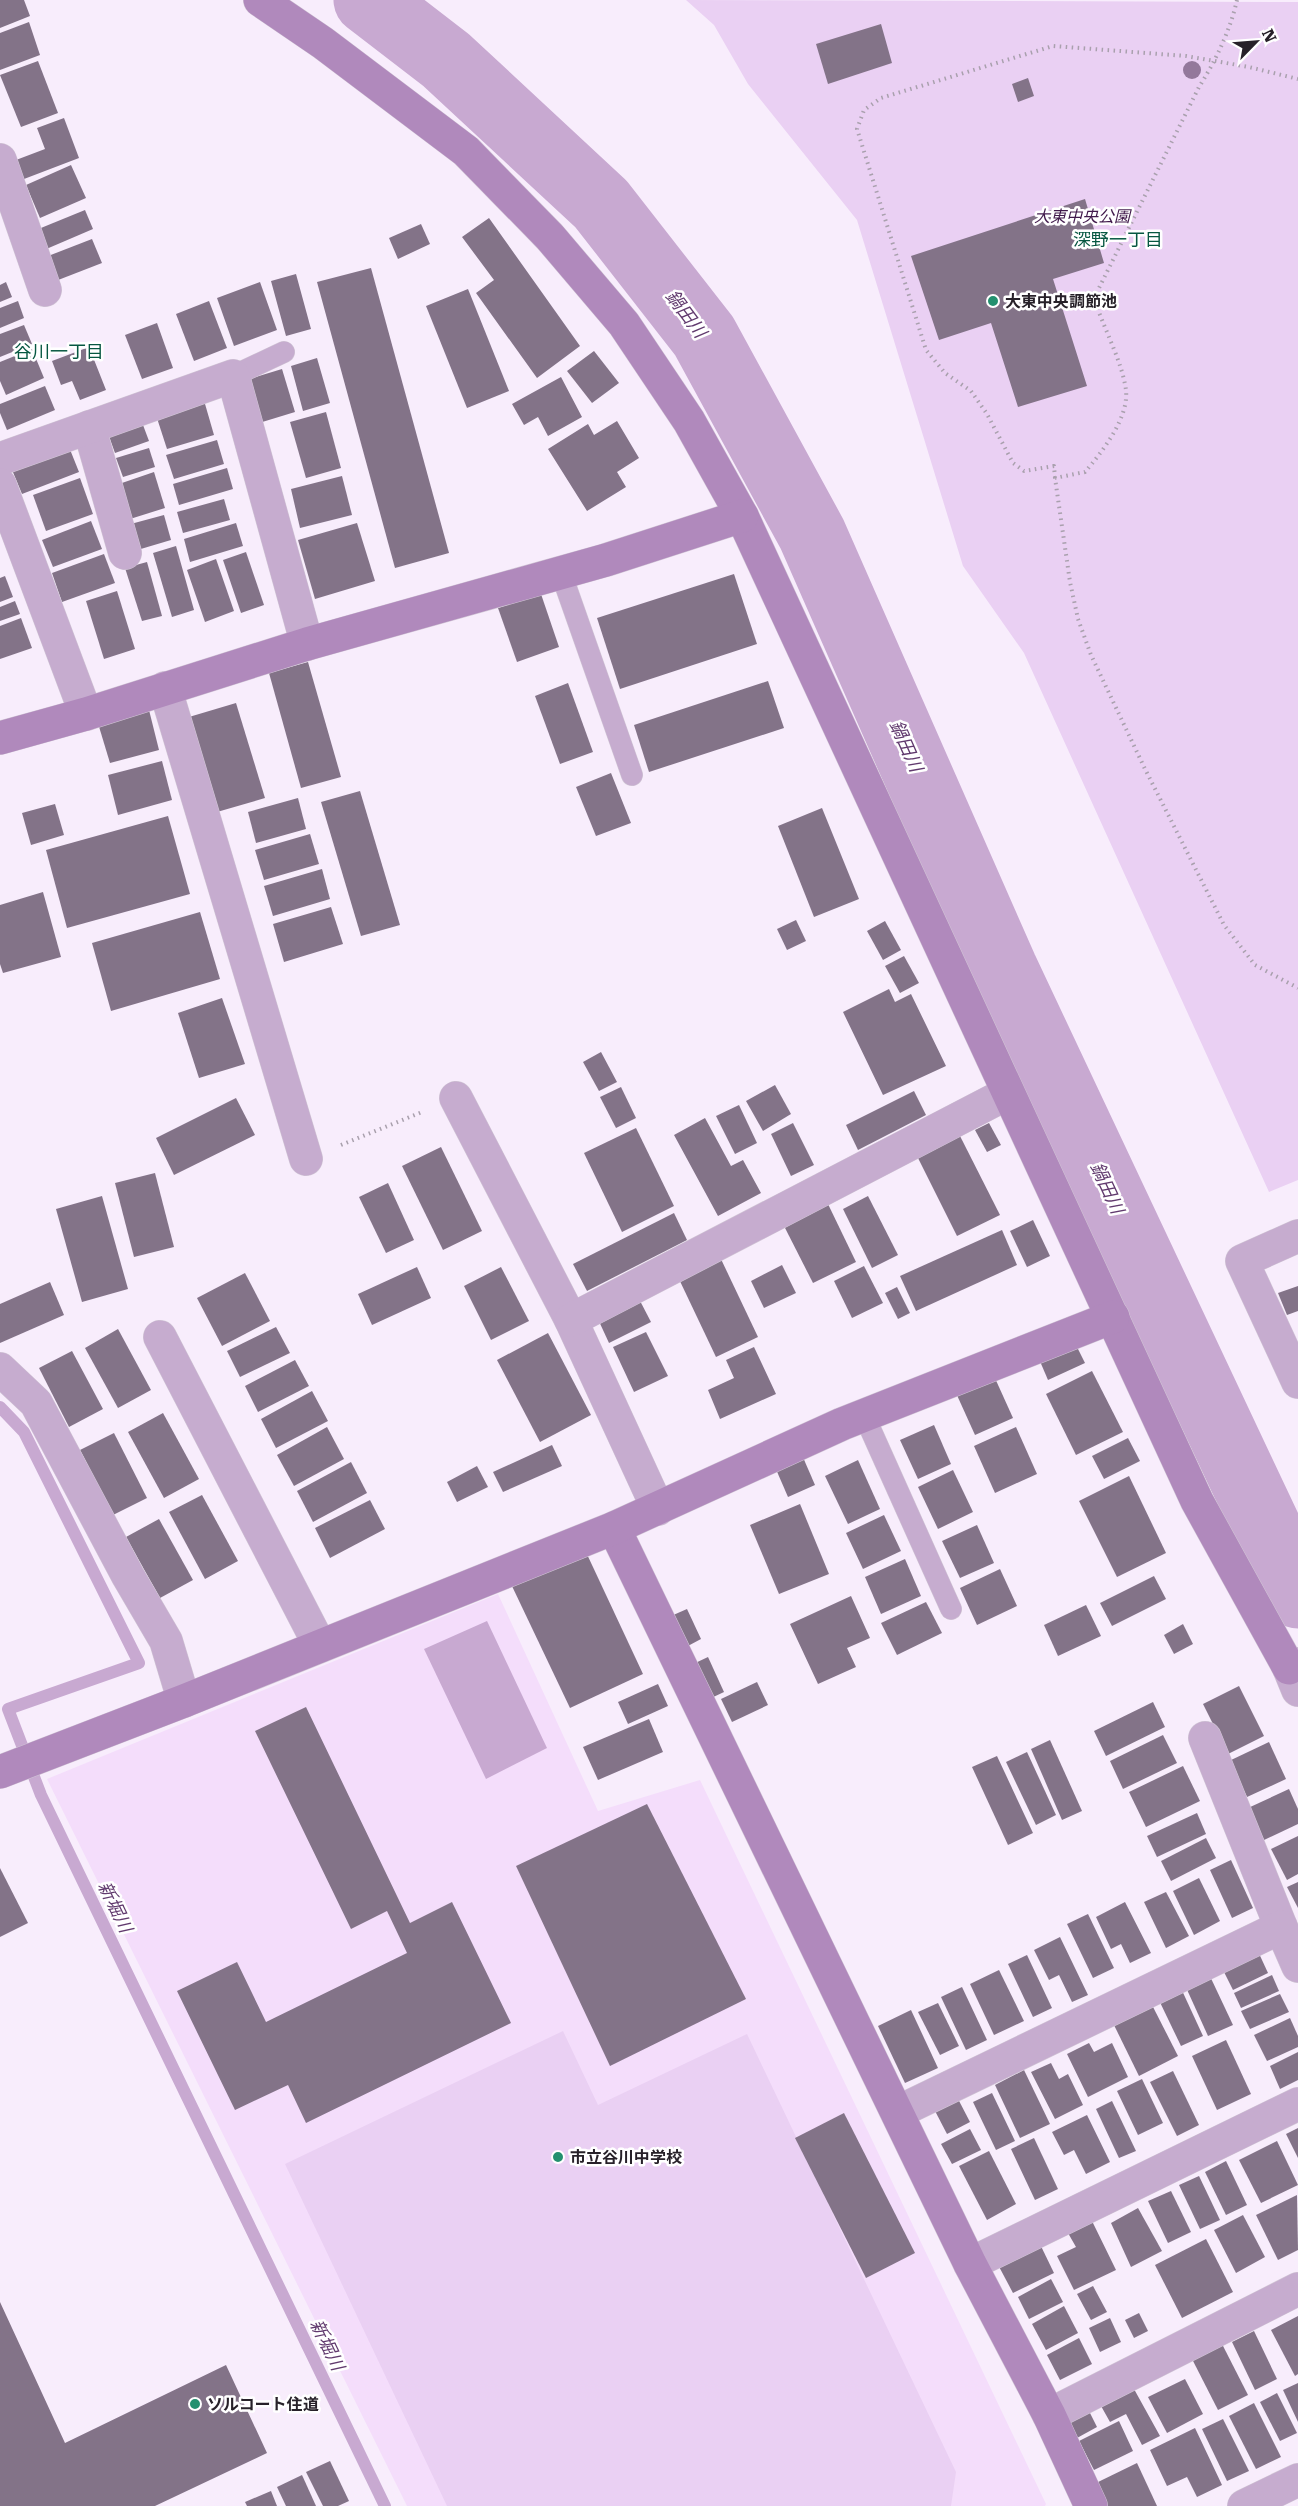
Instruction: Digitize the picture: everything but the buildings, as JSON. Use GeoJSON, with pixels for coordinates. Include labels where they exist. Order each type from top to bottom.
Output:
{"type":"FeatureCollection","features":[{"type":"Feature","properties":{"kind":"street"},"geometry":{"type":"LineString","coordinates":[[260,0],[323,43],[466,151],[550,237],[624,324],[689,421],[742,516],[1197,1502],[1295,1674]]}},
{"type":"Feature","properties":{"kind":"street"},"geometry":{"type":"LineString","coordinates":[[0,160],[45,290]]}},
{"type":"Feature","properties":{"kind":"street"},"geometry":{"type":"LineString","coordinates":[[0,459],[233,376],[307,644]]}},
{"type":"Feature","properties":{"kind":"street"},"geometry":{"type":"LineString","coordinates":[[89,427],[125,553]]}},
{"type":"Feature","properties":{"kind":"street"},"geometry":{"type":"LineString","coordinates":[[0,485],[86,714]]}},
{"type":"Feature","properties":{"kind":"street"},"geometry":{"type":"LineString","coordinates":[[0,738],[86,714],[307,644],[561,573],[742,516]]}},
{"type":"Feature","properties":{"kind":"street"},"geometry":{"type":"LineString","coordinates":[[165,688],[306,1159]]}},
{"type":"Feature","properties":{"kind":"street"},"geometry":{"type":"LineString","coordinates":[[571,1320],[1008,1094]]}},
{"type":"Feature","properties":{"kind":"street"},"geometry":{"type":"LineString","coordinates":[[456,1098],[571,1320],[658,1509]]}},
{"type":"Feature","properties":{"kind":"street"},"geometry":{"type":"LineString","coordinates":[[1298,1236],[1242,1261],[1298,1382]]}},
{"type":"Feature","properties":{"kind":"street"},"geometry":{"type":"LineString","coordinates":[[4,1770],[184,1701],[614,1528],[864,1415],[1113,1317]]}},
{"type":"Feature","properties":{"kind":"street"},"geometry":{"type":"LineString","coordinates":[[160,1337],[320,1646]]}},
{"type":"Feature","properties":{"kind":"street"},"geometry":{"type":"LineString","coordinates":[[0,1369],[36,1403],[166,1641],[184,1701]]}},
{"type":"Feature","properties":{"kind":"street"},"geometry":{"type":"LineString","coordinates":[[614,1528],[970,2264],[1049,2415],[1091,2506]]}},
{"type":"Feature","properties":{"kind":"street"},"geometry":{"type":"LineString","coordinates":[[1205,1738],[1298,1966]]}},
{"type":"Feature","properties":{"kind":"street"},"geometry":{"type":"LineString","coordinates":[[898,2112],[1281,1927]]}},
{"type":"Feature","properties":{"kind":"street"},"geometry":{"type":"LineString","coordinates":[[970,2264],[1298,2104]]}},
{"type":"Feature","properties":{"kind":"street"},"geometry":{"type":"LineString","coordinates":[[1049,2415],[1298,2289]]}},
{"type":"Feature","properties":{"kind":"street"},"geometry":{"type":"LineString","coordinates":[[1244,2506],[1298,2480]]}},
{"type":"Feature","properties":{"kind":"lane"},"geometry":{"type":"LineString","coordinates":[[233,376],[284,352]]}},
{"type":"Feature","properties":{"kind":"lane"},"geometry":{"type":"LineString","coordinates":[[561,573],[632,775]]}},
{"type":"Feature","properties":{"kind":"lane"},"geometry":{"type":"LineString","coordinates":[[864,1415],[951,1609]]}},
{"type":"Feature","properties":{"kind":"path"},"geometry":{"type":"LineString","coordinates":[[1055,478],[1085,472],[1112,436],[1123,410],[1126,391],[1094,298],[1199,87],[1215,61],[1233,18],[1237,0]]}},
{"type":"Feature","properties":{"kind":"path"},"geometry":{"type":"LineString","coordinates":[[1298,80],[1186,56],[1053,46],[881,98],[864,110],[857,129],[926,350],[945,373],[971,391],[987,414],[1013,463],[1024,471],[1054,466],[1070,582],[1078,619],[1091,655],[1224,925],[1255,964],[1298,988]]}},
{"type":"Feature","properties":{"kind":"path"},"geometry":{"type":"LineString","coordinates":[[306,1159],[456,1098]]}},
{"type":"Feature","properties":{"kind":"shaded area","name":"市立谷川中学校"},"geometry":{"type":"Polygon","coordinates":[[[498,1594],[598,1811],[700,1780],[1045,2506],[407,2506],[47,1779],[498,1594]]]}},
{"type":"Feature","properties":{"kind":"shaded area"},"geometry":{"type":"Polygon","coordinates":[[[487,1621],[547,1748],[486,1779],[424,1649],[487,1621]]]}},
{"type":"Feature","properties":{"kind":"green space","name":"大東中央公園"},"geometry":{"type":"Polygon","coordinates":[[[686,0],[1298,2],[1298,1180],[1269,1192],[1024,653],[963,566],[857,220],[748,84],[714,25],[686,0]]]}},
{"type":"Feature","properties":{"kind":"green space"},"geometry":{"type":"Polygon","coordinates":[[[563,2031],[598,2105],[747,2034],[956,2472],[951,2506],[447,2506],[285,2164],[563,2031]]]}},
{"type":"Feature","properties":{"kind":"waterway","name":"鍋田川"},"geometry":{"type":"LineString","coordinates":[[368,0],[446,60],[601,204],[704,336],[812,534],[1003,968],[1298,1594]]}},
{"type":"Feature","properties":{"kind":"waterway","name":"新堀川"},"geometry":{"type":"LineString","coordinates":[[0,1407],[24,1432],[139,1663],[8,1709],[41,1795],[385,2506]]}},
{"type":"Feature","properties":{"kind":"place","name":"大東中央調節池"},"geometry":{"type":"Point","coordinates":[993,301]}},
{"type":"Feature","properties":{"kind":"place","name":"市立谷川中学校"},"geometry":{"type":"Point","coordinates":[558,2157]}},
{"type":"Feature","properties":{"kind":"place","name":"ソルコート住道"},"geometry":{"type":"Point","coordinates":[195,2404]}},
{"type":"Feature","properties":{"kind":"district","name":"深野一丁目"},"geometry":{"type":"Point","coordinates":[1118,240]}},
{"type":"Feature","properties":{"kind":"district","name":"谷川一丁目"},"geometry":{"type":"Point","coordinates":[59,352]}}]}
